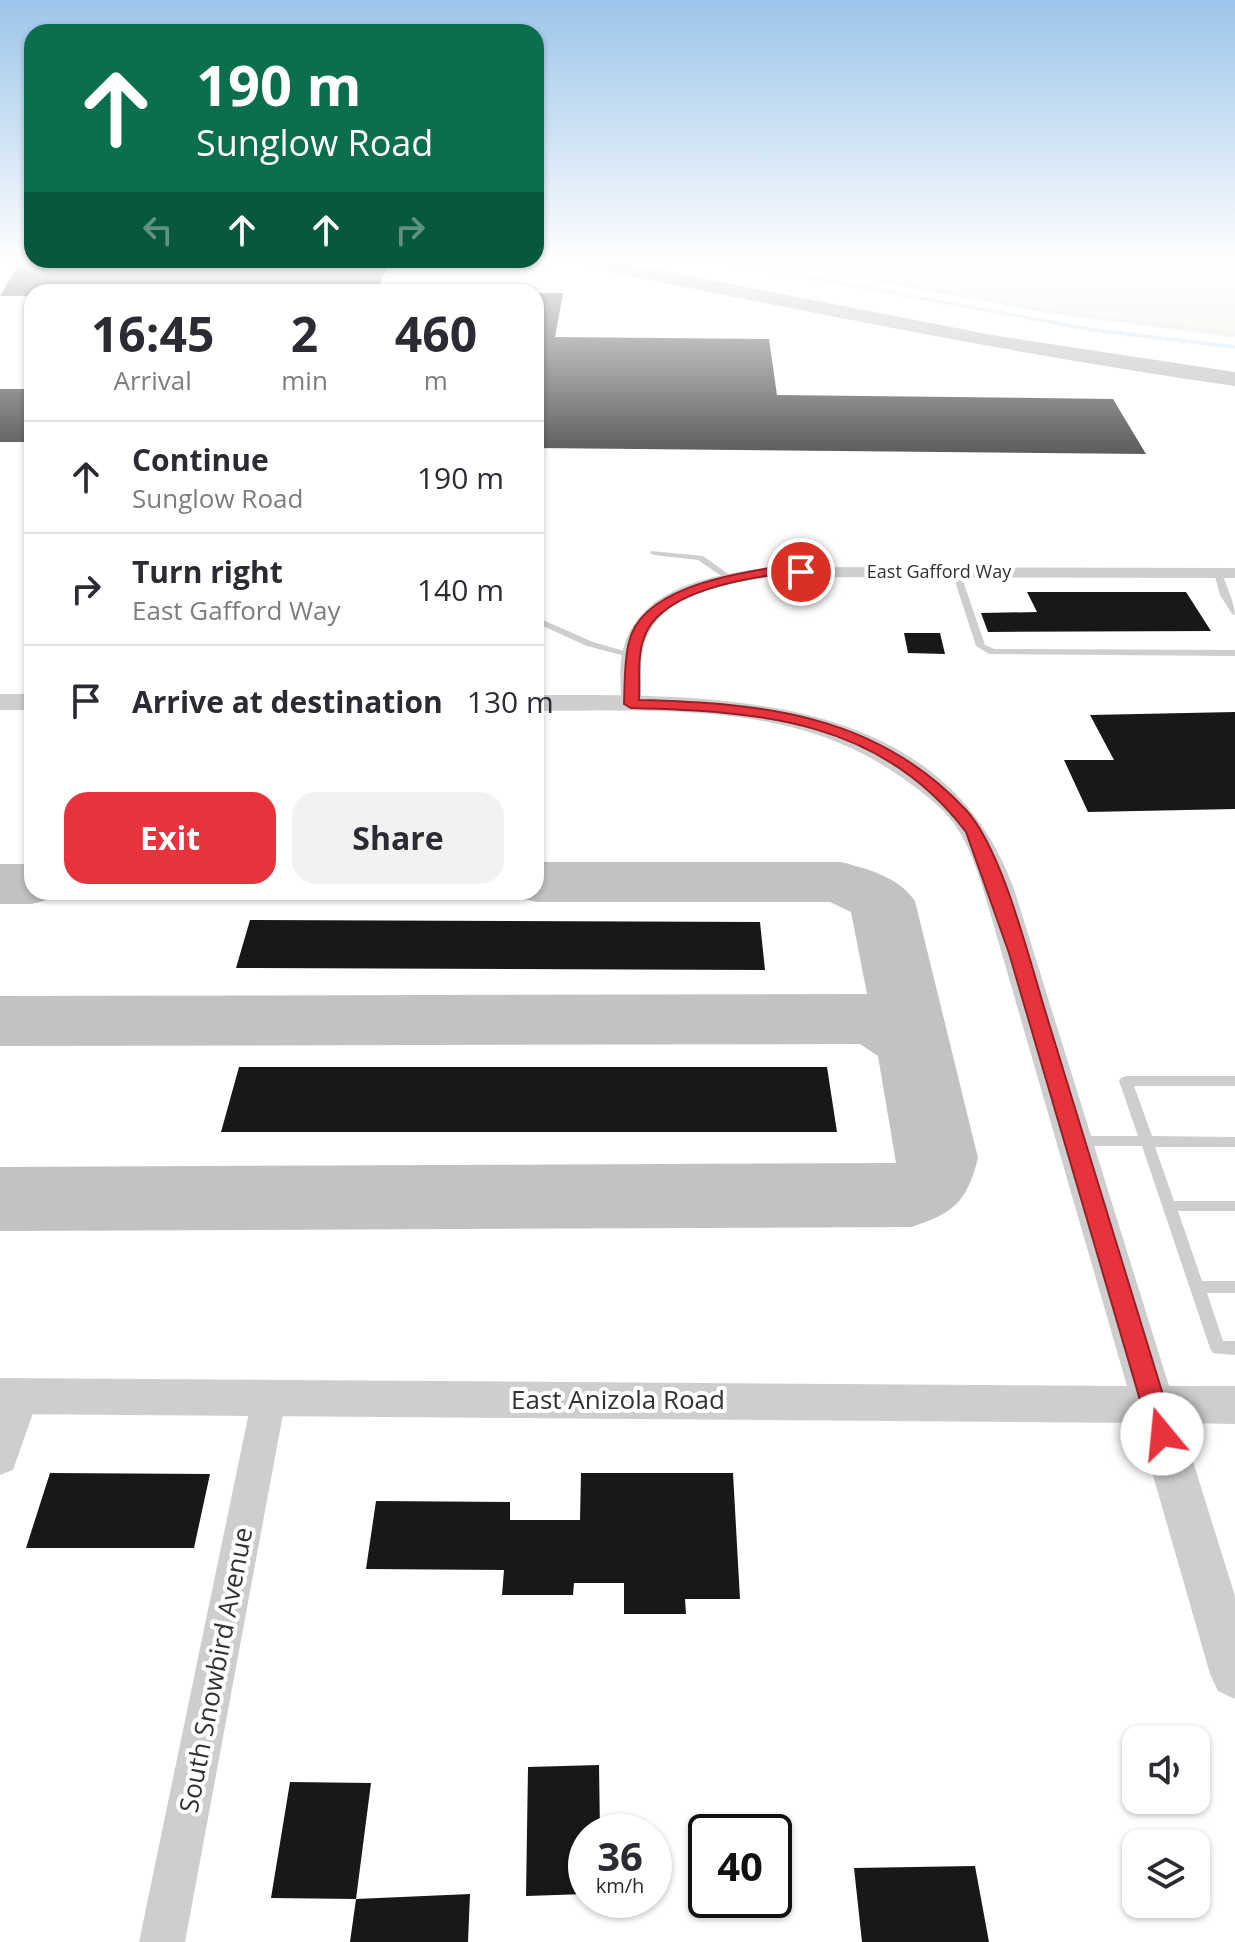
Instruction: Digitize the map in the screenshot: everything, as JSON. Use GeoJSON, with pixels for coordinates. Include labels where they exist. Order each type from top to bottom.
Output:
{"type":"FeatureCollection","features":[{"type":"Feature","properties":{"kind":"main road"},"geometry":{"type":"LineString","coordinates":[[1057,353],[1235,379]]}},
{"type":"Feature","properties":{"kind":"main road"},"geometry":{"type":"LineString","coordinates":[[1142,353],[1235,364]]}},
{"type":"Feature","properties":{"kind":"street","name":"East Gafford Way"},"geometry":{"type":"LineString","coordinates":[[631,704],[633,655],[641,628],[666,603],[704,585],[730,578],[770,572],[1226,573]]}},
{"type":"Feature","properties":{"kind":"street"},"geometry":{"type":"LineString","coordinates":[[0,702],[24,702]]}},
{"type":"Feature","properties":{"kind":"street"},"geometry":{"type":"LineString","coordinates":[[544,703],[723,706],[766,712],[840,732],[876,748],[919,775],[961,814],[984,851],[1235,1674]]}},
{"type":"Feature","properties":{"kind":"street"},"geometry":{"type":"LineString","coordinates":[[0,1459],[11,1396]]}},
{"type":"Feature","properties":{"kind":"street","name":"East Anizola Road"},"geometry":{"type":"LineString","coordinates":[[11,1396],[1235,1405]]}},
{"type":"Feature","properties":{"kind":"street","name":"South Snowbird Avenue"},"geometry":{"type":"LineString","coordinates":[[162,1942],[269,1398]]}},
{"type":"Feature","properties":{"kind":"lane"},"geometry":{"type":"LineString","coordinates":[[654,553],[700,558],[730,578]]}},
{"type":"Feature","properties":{"kind":"lane"},"geometry":{"type":"LineString","coordinates":[[956,572],[981,646],[992,652],[1235,653]]}},
{"type":"Feature","properties":{"kind":"lane"},"geometry":{"type":"LineString","coordinates":[[1226,573],[1224,595],[1235,612]]}},
{"type":"Feature","properties":{"kind":"lane"},"geometry":{"type":"LineString","coordinates":[[544,624],[590,644],[633,655]]}},
{"type":"Feature","properties":{"kind":"lane"},"geometry":{"type":"LineString","coordinates":[[1235,1081],[1126,1081],[1218,1348],[1235,1348]]}},
{"type":"Feature","properties":{"kind":"lane"},"geometry":{"type":"LineString","coordinates":[[1074,1141],[1235,1142]]}},
{"type":"Feature","properties":{"kind":"lane"},"geometry":{"type":"LineString","coordinates":[[1169,1206],[1235,1206]]}},
{"type":"Feature","properties":{"kind":"lane"},"geometry":{"type":"LineString","coordinates":[[1197,1287],[1235,1287]]}},
{"type":"Feature","properties":{"kind":"building"},"geometry":{"type":"Polygon","coordinates":[[[544,353],[771,353],[777,395],[1113,399],[1146,454],[544,448],[544,353]]]}},
{"type":"Feature","properties":{"kind":"building"},"geometry":{"type":"Polygon","coordinates":[[[0,389],[24,389],[24,442],[0,442],[0,389]]]}},
{"type":"Feature","properties":{"kind":"building"},"geometry":{"type":"Polygon","coordinates":[[[1027,592],[1186,592],[1211,631],[988,632],[981,613],[1037,612],[1027,592]]]}},
{"type":"Feature","properties":{"kind":"building"},"geometry":{"type":"Polygon","coordinates":[[[904,633],[940,633],[945,654],[908,653],[904,633]]]}},
{"type":"Feature","properties":{"kind":"building"},"geometry":{"type":"Polygon","coordinates":[[[1235,712],[1235,809],[1088,812],[1064,760],[1114,760],[1090,715],[1235,712]]]}},
{"type":"Feature","properties":{"kind":"building"},"geometry":{"type":"Polygon","coordinates":[[[250,920],[760,922],[765,970],[236,968],[250,920]]]}},
{"type":"Feature","properties":{"kind":"building"},"geometry":{"type":"Polygon","coordinates":[[[239,1067],[827,1067],[837,1132],[221,1132],[239,1067]]]}},
{"type":"Feature","properties":{"kind":"building"},"geometry":{"type":"Polygon","coordinates":[[[50,1473],[210,1474],[194,1548],[26,1548],[50,1473]]]}},
{"type":"Feature","properties":{"kind":"building"},"geometry":{"type":"Polygon","coordinates":[[[581,1473],[733,1473],[740,1599],[685,1599],[686,1614],[624,1614],[624,1583],[574,1583],[573,1595],[502,1595],[504,1570],[366,1569],[376,1501],[510,1502],[510,1520],[580,1520],[581,1473]]]}},
{"type":"Feature","properties":{"kind":"building"},"geometry":{"type":"Polygon","coordinates":[[[599,1765],[600,1814],[568,1814],[568,1895],[526,1896],[528,1767],[599,1765]]]}},
{"type":"Feature","properties":{"kind":"building"},"geometry":{"type":"Polygon","coordinates":[[[290,1782],[371,1783],[356,1899],[271,1898],[290,1782]]]}},
{"type":"Feature","properties":{"kind":"building"},"geometry":{"type":"Polygon","coordinates":[[[975,1866],[989,1942],[862,1942],[854,1868],[975,1866]]]}},
{"type":"Feature","properties":{"kind":"building"},"geometry":{"type":"Polygon","coordinates":[[[470,1894],[468,1942],[350,1942],[356,1899],[470,1894]]]}},
{"type":"Feature","properties":{"kind":"taxiway"},"geometry":{"type":"LineString","coordinates":[[544,882],[841,882],[882,901],[913,1045]]}},
{"type":"Feature","properties":{"kind":"taxiway"},"geometry":{"type":"LineString","coordinates":[[0,884],[24,884]]}},
{"type":"Feature","properties":{"kind":"taxiway"},"geometry":{"type":"LineString","coordinates":[[0,1021],[869,1019],[895,1030],[913,1045]]}},
{"type":"Feature","properties":{"kind":"taxiway"},"geometry":{"type":"LineString","coordinates":[[0,1199],[911,1196],[932,1180],[938,1158],[913,1045]]}},
{"type":"Feature","properties":{"kind":"route"},"geometry":{"type":"LineString","coordinates":[[801,572],[770,572],[730,578],[704,585],[666,603],[641,628],[635,641],[631,704],[723,706],[807,721],[840,732],[899,761],[941,793],[961,814],[984,851],[1018,953],[1162,1434]]}}]}
